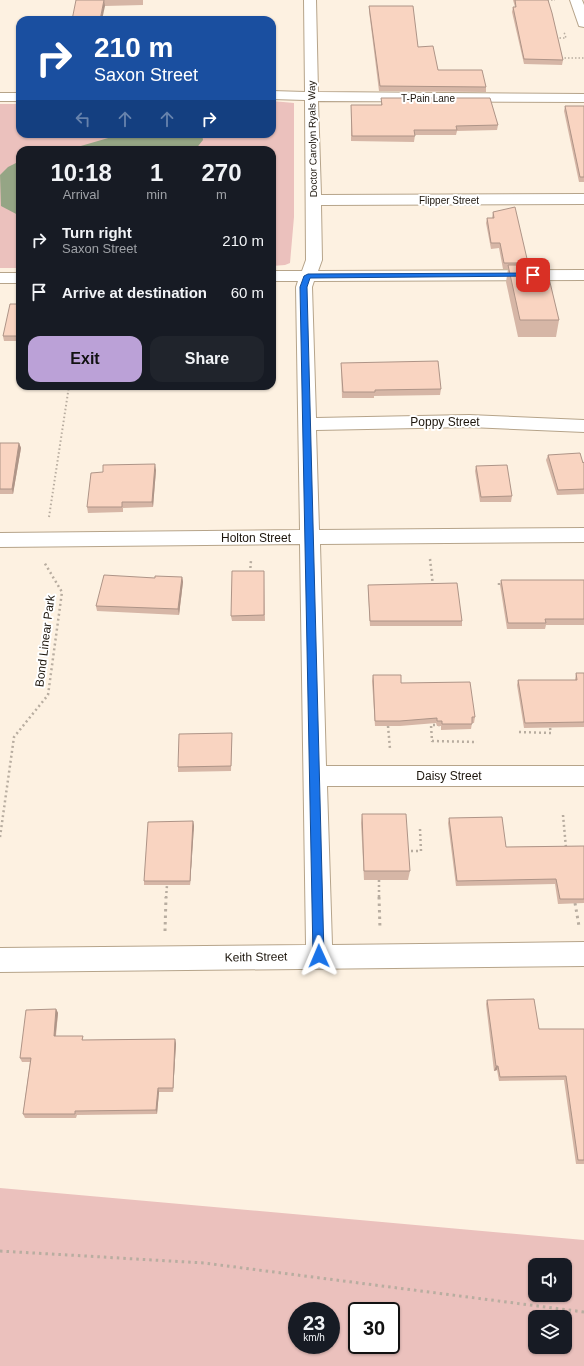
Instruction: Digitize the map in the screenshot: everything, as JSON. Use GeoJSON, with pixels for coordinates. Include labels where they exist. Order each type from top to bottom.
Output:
{"type":"FeatureCollection","features":[{"type":"Feature","properties":{"kind":"street","name":"Doctor Carolyn Ryals Way"},"geometry":{"type":"LineString","coordinates":[[310,0],[314,260],[304,287],[319,956]]}},
{"type":"Feature","properties":{"kind":"street"},"geometry":{"type":"LineString","coordinates":[[576,0],[584,23]]}},
{"type":"Feature","properties":{"kind":"street","name":"T-Pain Lane"},"geometry":{"type":"LineString","coordinates":[[276,95],[584,98]]}},
{"type":"Feature","properties":{"kind":"street"},"geometry":{"type":"LineString","coordinates":[[0,97],[16,96]]}},
{"type":"Feature","properties":{"kind":"street","name":"Flipper Street"},"geometry":{"type":"LineString","coordinates":[[313,200],[584,199]]}},
{"type":"Feature","properties":{"kind":"street"},"geometry":{"type":"LineString","coordinates":[[276,276],[584,275]]}},
{"type":"Feature","properties":{"kind":"street"},"geometry":{"type":"LineString","coordinates":[[0,278],[16,278]]}},
{"type":"Feature","properties":{"kind":"street","name":"Poppy Street"},"geometry":{"type":"LineString","coordinates":[[307,424],[469,421],[584,426]]}},
{"type":"Feature","properties":{"kind":"street","name":"Holton Street"},"geometry":{"type":"LineString","coordinates":[[0,540],[584,535]]}},
{"type":"Feature","properties":{"kind":"street","name":"Daisy Street"},"geometry":{"type":"LineString","coordinates":[[314,776],[584,776]]}},
{"type":"Feature","properties":{"kind":"street","name":"Keith Street"},"geometry":{"type":"LineString","coordinates":[[0,960],[584,954]]}},
{"type":"Feature","properties":{"kind":"path"},"geometry":{"type":"LineString","coordinates":[[540,0],[562,0]]}},
{"type":"Feature","properties":{"kind":"path"},"geometry":{"type":"LineString","coordinates":[[556,38],[566,38]]}},
{"type":"Feature","properties":{"kind":"path"},"geometry":{"type":"LineString","coordinates":[[561,58],[584,58]]}},
{"type":"Feature","properties":{"kind":"path"},"geometry":{"type":"LineString","coordinates":[[48,524],[68,390]]}},
{"type":"Feature","properties":{"kind":"path"},"geometry":{"type":"LineString","coordinates":[[428,537],[433,588]]}},
{"type":"Feature","properties":{"kind":"path"},"geometry":{"type":"LineString","coordinates":[[250,576],[251,556]]}},
{"type":"Feature","properties":{"kind":"path","name":"Bond Linear Park"},"geometry":{"type":"LineString","coordinates":[[0,837],[14,737],[48,694],[62,592],[42,559]]}},
{"type":"Feature","properties":{"kind":"path"},"geometry":{"type":"LineString","coordinates":[[499,585],[499,582],[506,582]]}},
{"type":"Feature","properties":{"kind":"path"},"geometry":{"type":"LineString","coordinates":[[442,725],[431,725],[432,741],[477,742]]}},
{"type":"Feature","properties":{"kind":"path"},"geometry":{"type":"LineString","coordinates":[[519,732],[551,733],[550,728]]}},
{"type":"Feature","properties":{"kind":"path"},"geometry":{"type":"LineString","coordinates":[[563,815],[566,851]]}},
{"type":"Feature","properties":{"kind":"path"},"geometry":{"type":"LineString","coordinates":[[406,851],[421,851],[420,829]]}},
{"type":"Feature","properties":{"kind":"path"},"geometry":{"type":"LineString","coordinates":[[379,880],[380,955]]}},
{"type":"Feature","properties":{"kind":"path"},"geometry":{"type":"LineString","coordinates":[[164,958],[167,885]]}},
{"type":"Feature","properties":{"kind":"path"},"geometry":{"type":"LineString","coordinates":[[575,904],[576,911]]}},
{"type":"Feature","properties":{"kind":"path"},"geometry":{"type":"LineString","coordinates":[[0,1251],[204,1263],[584,1312]]}},
{"type":"Feature","properties":{"kind":"shaded area"},"geometry":{"type":"Polygon","coordinates":[[[276,101],[294,103],[294,217],[290,263],[276,266],[276,146],[16,146],[16,268],[0,268],[0,104],[16,104],[16,138],[276,138],[276,101]]]}},
{"type":"Feature","properties":{"kind":"shaded area"},"geometry":{"type":"Polygon","coordinates":[[[108,138],[203,138],[203,140],[198,146],[81,146],[108,138]]]}},
{"type":"Feature","properties":{"kind":"shaded area"},"geometry":{"type":"Polygon","coordinates":[[[16,163],[16,214],[1,206],[0,175],[8,167],[16,163]]]}},
{"type":"Feature","properties":{"kind":"shaded area"},"geometry":{"type":"Polygon","coordinates":[[[0,1188],[584,1240],[584,1366],[0,1366],[0,1188]]]}},
{"type":"Feature","properties":{"kind":"building"},"geometry":{"type":"Polygon","coordinates":[[[76,0],[104,0],[101,16],[73,16],[76,0]]]}},
{"type":"Feature","properties":{"kind":"building"},"geometry":{"type":"Polygon","coordinates":[[[515,0],[548,0],[563,60],[524,59],[513,7],[516,7],[515,0]]]}},
{"type":"Feature","properties":{"kind":"building"},"geometry":{"type":"Polygon","coordinates":[[[369,6],[413,6],[418,47],[433,46],[438,70],[482,70],[486,87],[380,86],[369,6]]]}},
{"type":"Feature","properties":{"kind":"building"},"geometry":{"type":"Polygon","coordinates":[[[381,98],[490,98],[498,125],[456,126],[457,130],[414,130],[415,136],[352,136],[351,105],[382,105],[381,98]]]}},
{"type":"Feature","properties":{"kind":"building"},"geometry":{"type":"Polygon","coordinates":[[[565,106],[584,106],[584,177],[580,177],[565,106]]]}},
{"type":"Feature","properties":{"kind":"building"},"geometry":{"type":"Polygon","coordinates":[[[515,207],[528,263],[504,263],[500,243],[491,243],[487,218],[494,218],[493,212],[515,207]]]}},
{"type":"Feature","properties":{"kind":"building"},"geometry":{"type":"Polygon","coordinates":[[[508,265],[533,265],[535,274],[548,274],[559,320],[520,320],[508,265]]]}},
{"type":"Feature","properties":{"kind":"building"},"geometry":{"type":"Polygon","coordinates":[[[10,304],[16,304],[16,336],[3,336],[10,304]]]}},
{"type":"Feature","properties":{"kind":"building"},"geometry":{"type":"Polygon","coordinates":[[[438,361],[441,389],[343,392],[341,363],[438,361]]]}},
{"type":"Feature","properties":{"kind":"building"},"geometry":{"type":"Polygon","coordinates":[[[0,443],[19,443],[12,489],[0,489],[0,443]]]}},
{"type":"Feature","properties":{"kind":"building"},"geometry":{"type":"Polygon","coordinates":[[[580,453],[583,463],[584,462],[584,489],[558,490],[548,455],[580,453]]]}},
{"type":"Feature","properties":{"kind":"building"},"geometry":{"type":"Polygon","coordinates":[[[155,464],[152,502],[122,502],[122,507],[87,507],[91,473],[103,472],[103,465],[155,464]]]}},
{"type":"Feature","properties":{"kind":"building"},"geometry":{"type":"Polygon","coordinates":[[[507,465],[512,496],[481,497],[476,466],[507,465]]]}},
{"type":"Feature","properties":{"kind":"building"},"geometry":{"type":"Polygon","coordinates":[[[232,571],[264,571],[264,615],[231,616],[232,571]]]}},
{"type":"Feature","properties":{"kind":"building"},"geometry":{"type":"Polygon","coordinates":[[[104,575],[155,578],[155,576],[182,577],[178,609],[96,606],[104,575]]]}},
{"type":"Feature","properties":{"kind":"building"},"geometry":{"type":"Polygon","coordinates":[[[501,580],[584,580],[584,619],[545,619],[546,623],[508,623],[501,580]]]}},
{"type":"Feature","properties":{"kind":"building"},"geometry":{"type":"Polygon","coordinates":[[[457,583],[462,621],[370,621],[368,585],[457,583]]]}},
{"type":"Feature","properties":{"kind":"building"},"geometry":{"type":"Polygon","coordinates":[[[576,673],[584,673],[584,722],[525,723],[518,680],[577,680],[576,673]]]}},
{"type":"Feature","properties":{"kind":"building"},"geometry":{"type":"Polygon","coordinates":[[[373,675],[401,675],[401,683],[470,682],[475,717],[472,717],[472,724],[442,724],[442,721],[437,721],[437,718],[400,721],[375,721],[373,675]]]}},
{"type":"Feature","properties":{"kind":"building"},"geometry":{"type":"Polygon","coordinates":[[[232,733],[231,766],[178,767],[179,734],[232,733]]]}},
{"type":"Feature","properties":{"kind":"building"},"geometry":{"type":"Polygon","coordinates":[[[362,814],[406,814],[410,871],[364,871],[362,814]]]}},
{"type":"Feature","properties":{"kind":"building"},"geometry":{"type":"Polygon","coordinates":[[[502,817],[506,847],[584,846],[584,899],[560,899],[556,879],[457,881],[449,818],[502,817]]]}},
{"type":"Feature","properties":{"kind":"building"},"geometry":{"type":"Polygon","coordinates":[[[193,821],[190,881],[144,881],[148,822],[193,821]]]}},
{"type":"Feature","properties":{"kind":"building"},"geometry":{"type":"Polygon","coordinates":[[[534,999],[539,1029],[584,1029],[584,1160],[578,1160],[566,1076],[500,1077],[498,1066],[496,1066],[487,1000],[534,999]]]}},
{"type":"Feature","properties":{"kind":"building"},"geometry":{"type":"Polygon","coordinates":[[[56,1009],[54,1036],[83,1036],[82,1040],[175,1039],[173,1088],[158,1088],[156,1110],[75,1111],[75,1114],[23,1114],[31,1058],[20,1058],[26,1010],[56,1009]]]}},
{"type":"Feature","properties":{"kind":"route"},"geometry":{"type":"LineString","coordinates":[[319,956],[304,287],[308,276],[533,275]]}}]}
